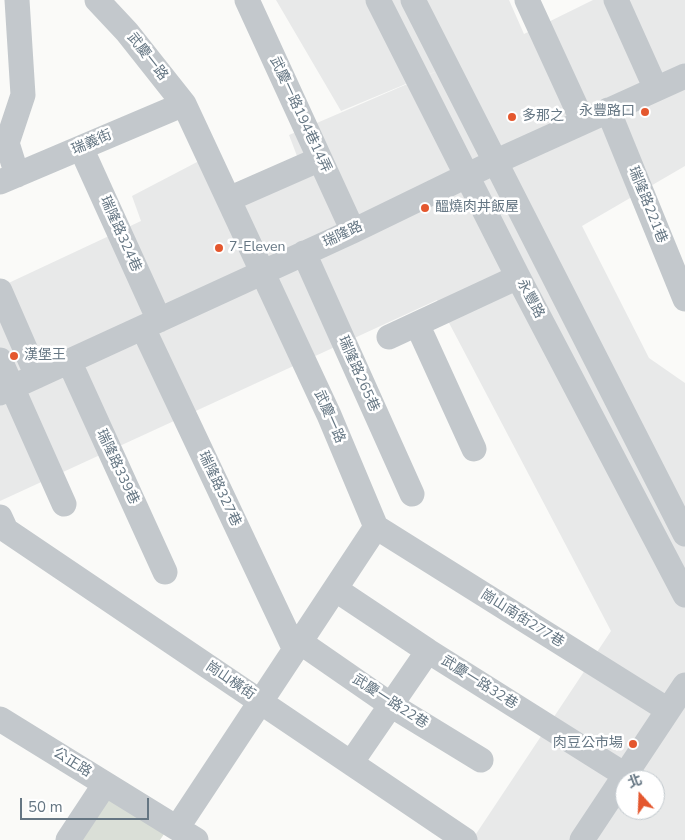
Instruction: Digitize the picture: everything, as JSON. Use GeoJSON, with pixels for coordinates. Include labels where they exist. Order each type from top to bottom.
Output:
{"type":"FeatureCollection","features":[{"type":"Feature","properties":{"kind":"street"},"geometry":{"type":"LineString","coordinates":[[8,178],[7,143],[23,95],[17,0]]}},
{"type":"Feature","properties":{"kind":"street","name":"武慶一路"},"geometry":{"type":"LineString","coordinates":[[97,0],[127,32],[184,104],[329,415],[376,527]]}},
{"type":"Feature","properties":{"kind":"street","name":"武慶一路194巷14弄"},"geometry":{"type":"LineString","coordinates":[[247,0],[353,231]]}},
{"type":"Feature","properties":{"kind":"street","name":"永豐路"},"geometry":{"type":"LineString","coordinates":[[378,0],[518,277],[685,596]]}},
{"type":"Feature","properties":{"kind":"street"},"geometry":{"type":"LineString","coordinates":[[413,0],[685,534]]}},
{"type":"Feature","properties":{"kind":"street"},"geometry":{"type":"LineString","coordinates":[[527,0],[583,122]]}},
{"type":"Feature","properties":{"kind":"street"},"geometry":{"type":"LineString","coordinates":[[616,0],[656,89]]}},
{"type":"Feature","properties":{"kind":"street","name":"瑞隆路"},"geometry":{"type":"LineString","coordinates":[[6,390],[304,254],[608,110],[656,89],[684,81]]}},
{"type":"Feature","properties":{"kind":"street","name":"瑞義街"},"geometry":{"type":"LineString","coordinates":[[8,178],[184,104]]}},
{"type":"Feature","properties":{"kind":"street","name":"瑞隆路221巷"},"geometry":{"type":"LineString","coordinates":[[608,110],[685,299]]}},
{"type":"Feature","properties":{"kind":"street","name":"瑞隆路324巷"},"geometry":{"type":"LineString","coordinates":[[81,148],[151,324]]}},
{"type":"Feature","properties":{"kind":"street"},"geometry":{"type":"LineString","coordinates":[[229,199],[320,159]]}},
{"type":"Feature","properties":{"kind":"street","name":"瑞隆路265巷"},"geometry":{"type":"LineString","coordinates":[[304,254],[412,494]]}},
{"type":"Feature","properties":{"kind":"street"},"geometry":{"type":"LineString","coordinates":[[389,337],[518,277]]}},
{"type":"Feature","properties":{"kind":"street"},"geometry":{"type":"LineString","coordinates":[[0,291],[37,376]]}},
{"type":"Feature","properties":{"kind":"street","name":"瑞隆路327巷"},"geometry":{"type":"LineString","coordinates":[[151,324],[297,646]]}},
{"type":"Feature","properties":{"kind":"street"},"geometry":{"type":"LineString","coordinates":[[417,324],[474,449]]}},
{"type":"Feature","properties":{"kind":"street"},"geometry":{"type":"LineString","coordinates":[[0,360],[6,390],[64,504]]}},
{"type":"Feature","properties":{"kind":"street","name":"瑞隆路339巷"},"geometry":{"type":"LineString","coordinates":[[69,361],[165,572]]}},
{"type":"Feature","properties":{"kind":"street"},"geometry":{"type":"LineString","coordinates":[[187,836],[260,702],[376,527]]}},
{"type":"Feature","properties":{"kind":"street","name":"崗山南街277巷"},"geometry":{"type":"LineString","coordinates":[[376,527],[668,710]]}},
{"type":"Feature","properties":{"kind":"street","name":"崗山橫街"},"geometry":{"type":"LineString","coordinates":[[2,528],[466,840]]}},
{"type":"Feature","properties":{"kind":"street","name":"武慶一路32巷"},"geometry":{"type":"LineString","coordinates":[[335,589],[428,651],[617,770]]}},
{"type":"Feature","properties":{"kind":"street","name":"武慶一路22巷"},"geometry":{"type":"LineString","coordinates":[[297,646],[480,760]]}},
{"type":"Feature","properties":{"kind":"street"},"geometry":{"type":"LineString","coordinates":[[351,763],[428,651]]}},
{"type":"Feature","properties":{"kind":"street"},"geometry":{"type":"LineString","coordinates":[[628,770],[685,685]]}},
{"type":"Feature","properties":{"kind":"street","name":"公正路"},"geometry":{"type":"LineString","coordinates":[[0,719],[187,836]]}},
{"type":"Feature","properties":{"kind":"street"},"geometry":{"type":"LineString","coordinates":[[68,840],[105,784]]}},
{"type":"Feature","properties":{"kind":"street"},"geometry":{"type":"LineString","coordinates":[[583,840],[615,790]]}},
{"type":"Feature","properties":{"kind":"shaded area"},"geometry":{"type":"Polygon","coordinates":[[[276,0],[509,0],[524,34],[593,0],[685,0],[685,166],[582,226],[649,358],[685,383],[685,840],[472,840],[611,631],[437,300],[0,501],[0,287],[141,221],[132,196],[199,161],[217,191],[297,156],[289,135],[449,66],[341,111],[276,0]]]}},
{"type":"Feature","properties":{"kind":"shaded area"},"geometry":{"type":"Polygon","coordinates":[[[98,791],[164,834],[160,840],[65,840],[98,791]]]}},
{"type":"Feature","properties":{"kind":"place","name":"永豐路口"},"geometry":{"type":"Point","coordinates":[645,112]}},
{"type":"Feature","properties":{"kind":"place","name":"多那之"},"geometry":{"type":"Point","coordinates":[512,117]}},
{"type":"Feature","properties":{"kind":"place","name":"醞燒肉丼飯屋"},"geometry":{"type":"Point","coordinates":[425,208]}},
{"type":"Feature","properties":{"kind":"place","name":"7-Eleven"},"geometry":{"type":"Point","coordinates":[219,248]}},
{"type":"Feature","properties":{"kind":"place","name":"漢堡王"},"geometry":{"type":"Point","coordinates":[14,356]}},
{"type":"Feature","properties":{"kind":"place","name":"肉豆公市場"},"geometry":{"type":"Point","coordinates":[633,744]}}]}
